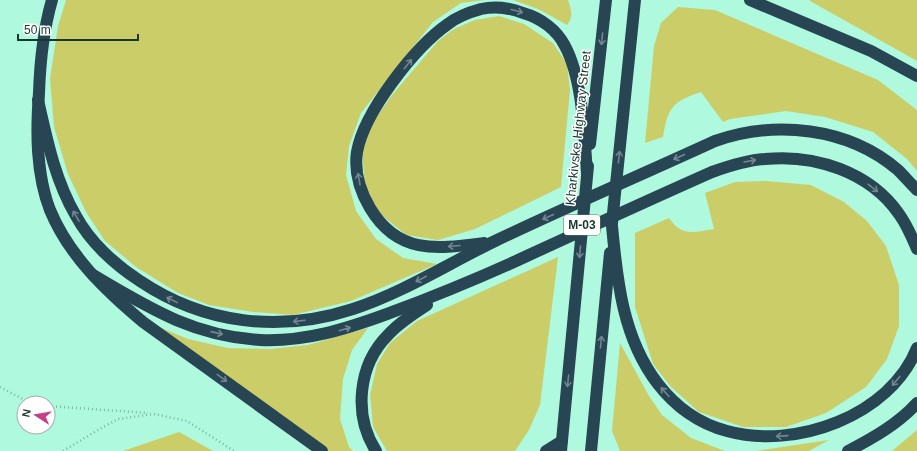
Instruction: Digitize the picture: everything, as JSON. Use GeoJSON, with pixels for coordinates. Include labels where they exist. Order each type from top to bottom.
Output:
{"type":"FeatureCollection","features":[{"type":"Feature","properties":{"kind":"highway"},"geometry":{"type":"LineString","coordinates":[[52,0],[48,13],[41,56],[37,135],[43,187],[57,225],[72,250],[116,299],[143,322],[322,451]]}},
{"type":"Feature","properties":{"kind":"highway","name":"Kharkivske Highway Street"},"geometry":{"type":"LineString","coordinates":[[561,446],[587,172],[606,0]]}},
{"type":"Feature","properties":{"kind":"highway","name":"М-03"},"geometry":{"type":"LineString","coordinates":[[591,451],[635,0]]}},
{"type":"Feature","properties":{"kind":"highway"},"geometry":{"type":"LineString","coordinates":[[750,0],[871,51],[917,76]]}},
{"type":"Feature","properties":{"kind":"highway"},"geometry":{"type":"LineString","coordinates":[[493,242],[442,248],[412,244],[389,231],[379,221],[365,199],[359,182],[356,164],[357,152],[369,117],[413,57],[449,23],[481,9],[503,8],[530,15],[550,27],[560,37],[566,47],[575,74],[582,113],[587,172]]}},
{"type":"Feature","properties":{"kind":"highway"},"geometry":{"type":"LineString","coordinates":[[38,100],[53,162],[59,180],[76,217],[84,230],[107,256],[130,275],[160,294],[196,310],[243,321],[297,321],[330,315],[368,303],[406,287],[493,242],[715,141],[746,132],[769,129],[793,129],[817,132],[842,139],[871,152],[897,170],[917,190]]}},
{"type":"Feature","properties":{"kind":"highway"},"geometry":{"type":"LineString","coordinates":[[94,275],[138,302],[175,320],[218,333],[260,340],[292,339],[326,334],[369,321],[452,290],[712,172],[745,162],[782,158],[820,162],[840,168],[872,186],[888,200],[902,220],[917,249]]}},
{"type":"Feature","properties":{"kind":"highway"},"geometry":{"type":"LineString","coordinates":[[612,226],[622,301],[628,327],[637,350],[650,373],[668,396],[688,413],[709,425],[746,435],[775,436],[808,432],[849,418],[880,397],[894,384],[914,356],[917,348]]}},
{"type":"Feature","properties":{"kind":"highway"},"geometry":{"type":"LineString","coordinates":[[376,451],[365,428],[362,410],[362,391],[368,366],[379,345],[396,327],[412,314],[452,290]]}},
{"type":"Feature","properties":{"kind":"highway"},"geometry":{"type":"LineString","coordinates":[[848,451],[876,436],[895,423],[917,403]]}},
{"type":"Feature","properties":{"kind":"highway"},"geometry":{"type":"LineString","coordinates":[[546,451],[561,446]]}},
{"type":"Feature","properties":{"kind":"path"},"geometry":{"type":"LineString","coordinates":[[0,387],[16,396]]}},
{"type":"Feature","properties":{"kind":"path"},"geometry":{"type":"LineString","coordinates":[[56,407],[154,414],[187,421],[234,451]]}},
{"type":"Feature","properties":{"kind":"path"},"geometry":{"type":"LineString","coordinates":[[63,451],[118,419],[154,414]]}},
{"type":"Feature","properties":{"kind":"shaded area"},"geometry":{"type":"Polygon","coordinates":[[[66,0],[485,0],[461,3],[433,22],[361,113],[349,146],[346,175],[356,211],[376,239],[403,258],[437,264],[351,301],[293,315],[253,312],[209,305],[178,293],[136,267],[105,241],[86,212],[68,174],[54,127],[50,79],[58,26],[66,0]]]}},
{"type":"Feature","properties":{"kind":"shaded area"},"geometry":{"type":"Polygon","coordinates":[[[513,0],[568,0],[571,10],[571,19],[567,25],[538,9],[513,0]]]}},
{"type":"Feature","properties":{"kind":"shaded area"},"geometry":{"type":"Polygon","coordinates":[[[917,0],[917,61],[810,1],[917,0]]]}},
{"type":"Feature","properties":{"kind":"shaded area"},"geometry":{"type":"Polygon","coordinates":[[[678,7],[715,10],[878,80],[917,110],[917,171],[907,159],[873,132],[825,117],[786,111],[730,119],[723,122],[701,92],[684,99],[673,107],[667,119],[663,137],[645,143],[654,46],[661,23],[678,7]]]}},
{"type":"Feature","properties":{"kind":"shaded area"},"geometry":{"type":"Polygon","coordinates":[[[499,16],[524,24],[553,43],[567,64],[570,90],[561,187],[475,229],[438,240],[406,235],[378,212],[365,186],[362,150],[369,128],[392,95],[438,41],[454,29],[475,20],[499,16]]]}},
{"type":"Feature","properties":{"kind":"shaded area"},"geometry":{"type":"Polygon","coordinates":[[[766,181],[811,185],[844,202],[867,221],[886,246],[899,285],[899,326],[887,359],[866,387],[826,413],[786,427],[743,427],[699,412],[671,387],[653,364],[635,307],[635,233],[669,218],[683,231],[694,232],[714,229],[705,193],[735,182],[766,181]]]}},
{"type":"Feature","properties":{"kind":"shaded area"},"geometry":{"type":"Polygon","coordinates":[[[558,257],[540,405],[529,430],[515,451],[387,451],[373,427],[370,395],[377,364],[390,343],[417,321],[558,257]]]}},
{"type":"Feature","properties":{"kind":"shaded area"},"geometry":{"type":"Polygon","coordinates":[[[152,324],[188,339],[228,348],[270,349],[308,345],[368,328],[352,350],[343,379],[340,419],[349,447],[353,451],[328,451],[152,324]]]}},
{"type":"Feature","properties":{"kind":"shaded area"},"geometry":{"type":"Polygon","coordinates":[[[620,343],[649,396],[662,415],[691,438],[725,451],[620,451],[612,431],[620,343]]]}},
{"type":"Feature","properties":{"kind":"shaded area"},"geometry":{"type":"Polygon","coordinates":[[[917,430],[917,451],[892,451],[917,430]]]}},
{"type":"Feature","properties":{"kind":"shaded area"},"geometry":{"type":"Polygon","coordinates":[[[179,432],[213,451],[123,451],[179,432]]]}},
{"type":"Feature","properties":{"kind":"shaded area"},"geometry":{"type":"Polygon","coordinates":[[[829,440],[809,451],[756,451],[829,440]]]}}]}
